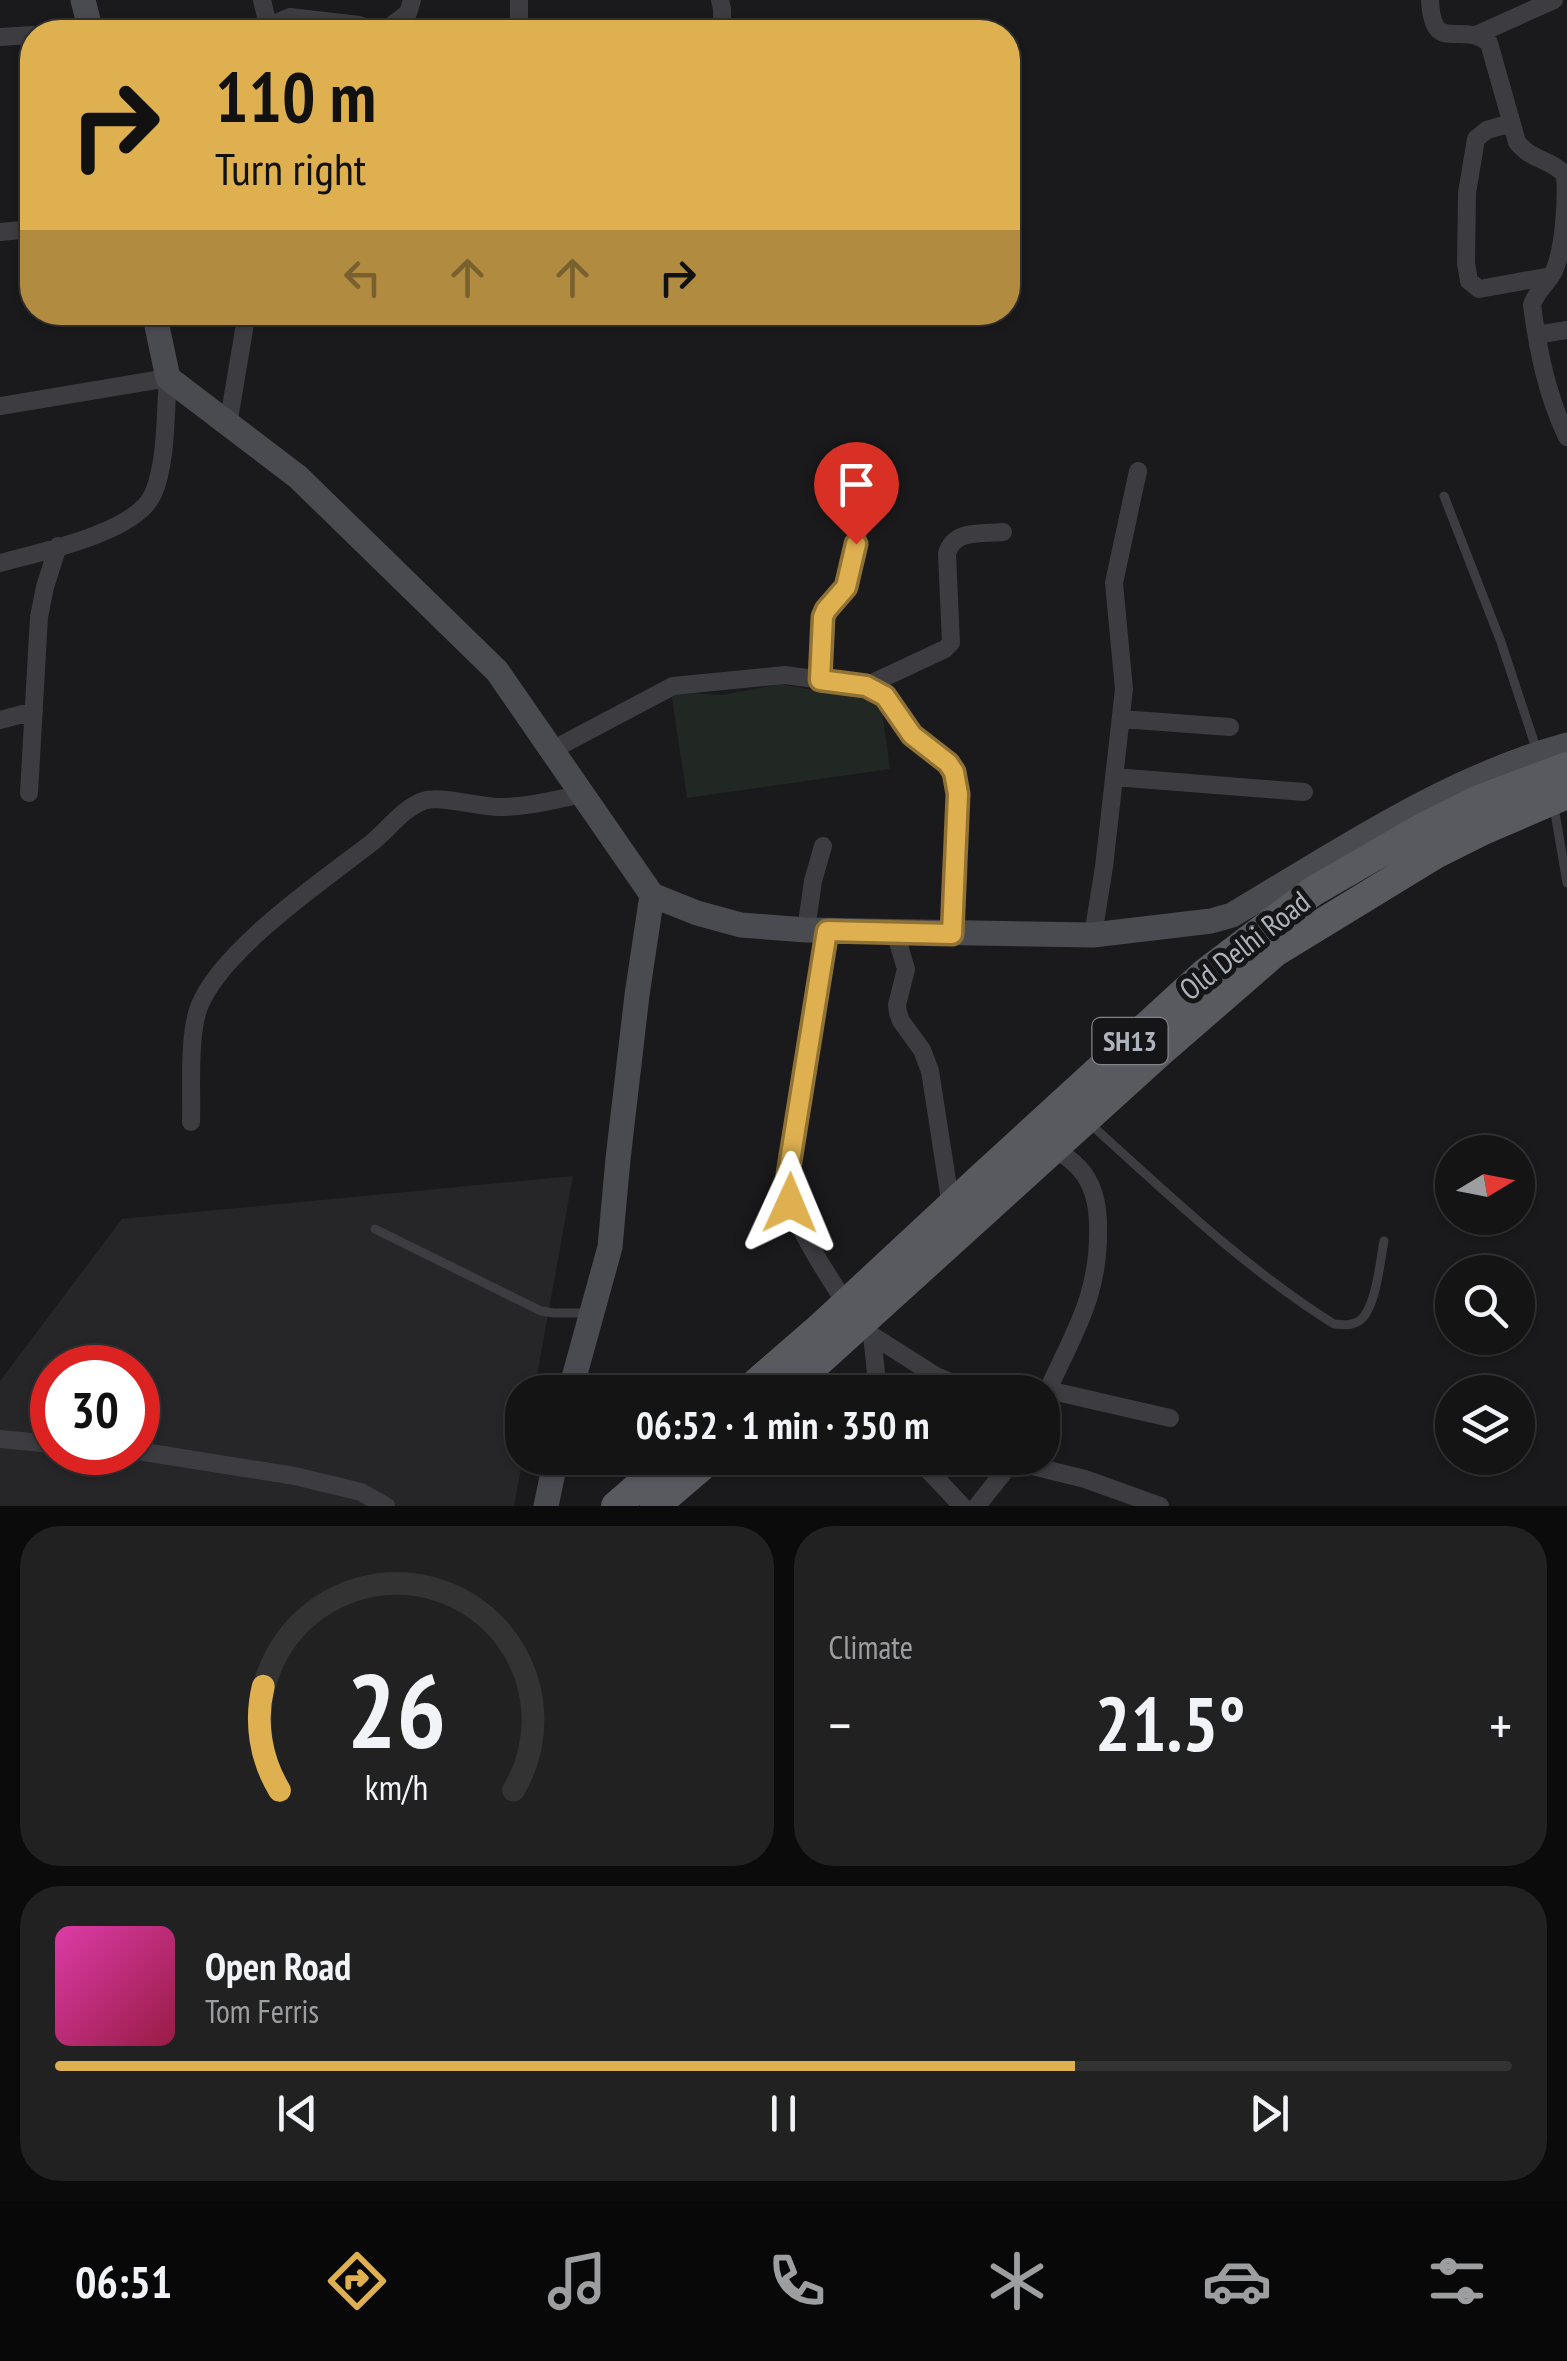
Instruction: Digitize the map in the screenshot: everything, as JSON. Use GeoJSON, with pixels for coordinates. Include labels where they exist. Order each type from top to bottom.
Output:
{"type":"FeatureCollection","features":[{"type":"Feature","properties":{"kind":"main road"},"geometry":{"type":"LineString","coordinates":[[157,325],[168,378],[298,477],[498,671],[652,895],[697,913],[741,925],[952,934],[1093,935],[1212,921],[1232,915],[1415,806],[1538,753],[1567,745]]}},
{"type":"Feature","properties":{"kind":"main road","name":"Old Delhi Road"},"geometry":{"type":"LineString","coordinates":[[773,1375],[859,1322],[951,1206],[1204,974],[1312,892],[1419,830],[1479,800],[1567,766]]}},
{"type":"Feature","properties":{"kind":"main road","name":"Old Delhi Road"},"geometry":{"type":"LineString","coordinates":[[803,1375],[1276,952],[1437,853],[1560,797]]}},
{"type":"Feature","properties":{"kind":"main road"},"geometry":{"type":"LineString","coordinates":[[575,1375],[610,1247],[652,895]]}},
{"type":"Feature","properties":{"kind":"main road"},"geometry":{"type":"LineString","coordinates":[[546,1506],[552,1475]]}},
{"type":"Feature","properties":{"kind":"main road"},"geometry":{"type":"LineString","coordinates":[[616,1506],[652,1475]]}},
{"type":"Feature","properties":{"kind":"main road"},"geometry":{"type":"LineString","coordinates":[[656,1506],[692,1475]]}},
{"type":"Feature","properties":{"kind":"street"},"geometry":{"type":"LineString","coordinates":[[398,20],[408,13],[412,0]]}},
{"type":"Feature","properties":{"kind":"street"},"geometry":{"type":"LineString","coordinates":[[1430,0],[1435,28],[1443,33],[1476,35],[1554,0]]}},
{"type":"Feature","properties":{"kind":"street"},"geometry":{"type":"LineString","coordinates":[[285,20],[316,20]]}},
{"type":"Feature","properties":{"kind":"street"},"geometry":{"type":"LineString","coordinates":[[1476,35],[1489,43],[1516,142],[1522,150],[1559,167],[1566,175],[1565,216],[1556,263],[1532,304],[1546,382],[1567,437]]}},
{"type":"Feature","properties":{"kind":"street"},"geometry":{"type":"LineString","coordinates":[[1511,123],[1487,130],[1476,139],[1466,204],[1467,274],[1479,289],[1551,276]]}},
{"type":"Feature","properties":{"kind":"street"},"geometry":{"type":"LineString","coordinates":[[228,425],[245,325]]}},
{"type":"Feature","properties":{"kind":"street"},"geometry":{"type":"LineString","coordinates":[[1537,335],[1567,330]]}},
{"type":"Feature","properties":{"kind":"street"},"geometry":{"type":"LineString","coordinates":[[0,406],[168,378],[158,480],[144,509],[101,532],[0,563]]}},
{"type":"Feature","properties":{"kind":"street"},"geometry":{"type":"LineString","coordinates":[[1093,935],[1124,674],[1114,583],[1138,471]]}},
{"type":"Feature","properties":{"kind":"street"},"geometry":{"type":"LineString","coordinates":[[820,680],[823,617],[846,587],[860,523]]}},
{"type":"Feature","properties":{"kind":"street"},"geometry":{"type":"LineString","coordinates":[[866,686],[951,643],[949,544],[962,536],[1003,532]]}},
{"type":"Feature","properties":{"kind":"street"},"geometry":{"type":"LineString","coordinates":[[30,792],[42,600],[58,546]]}},
{"type":"Feature","properties":{"kind":"street"},"geometry":{"type":"LineString","coordinates":[[552,750],[673,686],[763,676],[866,686],[885,696],[912,735],[954,772],[958,794],[952,934]]}},
{"type":"Feature","properties":{"kind":"street"},"geometry":{"type":"LineString","coordinates":[[0,720],[34,712]]}},
{"type":"Feature","properties":{"kind":"street"},"geometry":{"type":"LineString","coordinates":[[1121,718],[1230,727]]}},
{"type":"Feature","properties":{"kind":"street"},"geometry":{"type":"LineString","coordinates":[[1114,776],[1304,792]]}},
{"type":"Feature","properties":{"kind":"street"},"geometry":{"type":"LineString","coordinates":[[191,1122],[198,1009],[242,948],[312,888],[374,841],[407,810],[427,800],[510,807],[582,794]]}},
{"type":"Feature","properties":{"kind":"street"},"geometry":{"type":"LineString","coordinates":[[823,846],[813,881],[816,930],[808,1044],[788,1190],[796,1220],[859,1322],[873,1375]]}},
{"type":"Feature","properties":{"kind":"street"},"geometry":{"type":"LineString","coordinates":[[894,932],[906,969],[898,1013],[922,1050],[930,1071],[951,1206]]}},
{"type":"Feature","properties":{"kind":"street"},"geometry":{"type":"LineString","coordinates":[[1055,1148],[1079,1167],[1098,1211],[1093,1288],[1055,1375]]}},
{"type":"Feature","properties":{"kind":"street"},"geometry":{"type":"LineString","coordinates":[[859,1322],[935,1375]]}},
{"type":"Feature","properties":{"kind":"street"},"geometry":{"type":"LineString","coordinates":[[1060,1400],[1170,1418]]}},
{"type":"Feature","properties":{"kind":"street"},"geometry":{"type":"LineString","coordinates":[[0,1440],[30,1442]]}},
{"type":"Feature","properties":{"kind":"street"},"geometry":{"type":"LineString","coordinates":[[160,1454],[310,1479],[360,1492],[386,1506]]}},
{"type":"Feature","properties":{"kind":"street"},"geometry":{"type":"LineString","coordinates":[[1060,1472],[1160,1506]]}},
{"type":"Feature","properties":{"kind":"street"},"geometry":{"type":"LineString","coordinates":[[931,1475],[962,1506]]}},
{"type":"Feature","properties":{"kind":"street"},"geometry":{"type":"LineString","coordinates":[[986,1502],[1004,1475]]}},
{"type":"Feature","properties":{"kind":"lane"},"geometry":{"type":"LineString","coordinates":[[1444,496],[1501,642],[1538,753]]}},
{"type":"Feature","properties":{"kind":"lane"},"geometry":{"type":"LineString","coordinates":[[1560,797],[1567,883]]}},
{"type":"Feature","properties":{"kind":"lane"},"geometry":{"type":"LineString","coordinates":[[1086,1120],[1234,1250],[1334,1324],[1357,1323],[1370,1308],[1384,1241]]}},
{"type":"Feature","properties":{"kind":"lane"},"geometry":{"type":"LineString","coordinates":[[375,1229],[541,1310],[592,1312]]}},
{"type":"Feature","properties":{"kind":"shaded area"},"geometry":{"type":"Polygon","coordinates":[[[781,684],[840,695],[880,696],[890,769],[687,798],[671,692],[722,695],[781,684]]]}},
{"type":"Feature","properties":{"kind":"shaded area"},"geometry":{"type":"Polygon","coordinates":[[[573,1176],[537,1375],[505,1375],[505,1475],[520,1475],[514,1506],[0,1506],[0,1381],[122,1219],[573,1176]]]}},
{"type":"Feature","properties":{"kind":"route"},"geometry":{"type":"LineString","coordinates":[[790,1203],[788,1174],[827,931],[952,934],[958,794],[954,772],[905,728],[880,692],[866,686],[820,680],[823,617],[846,587],[856,544]]}}]}
